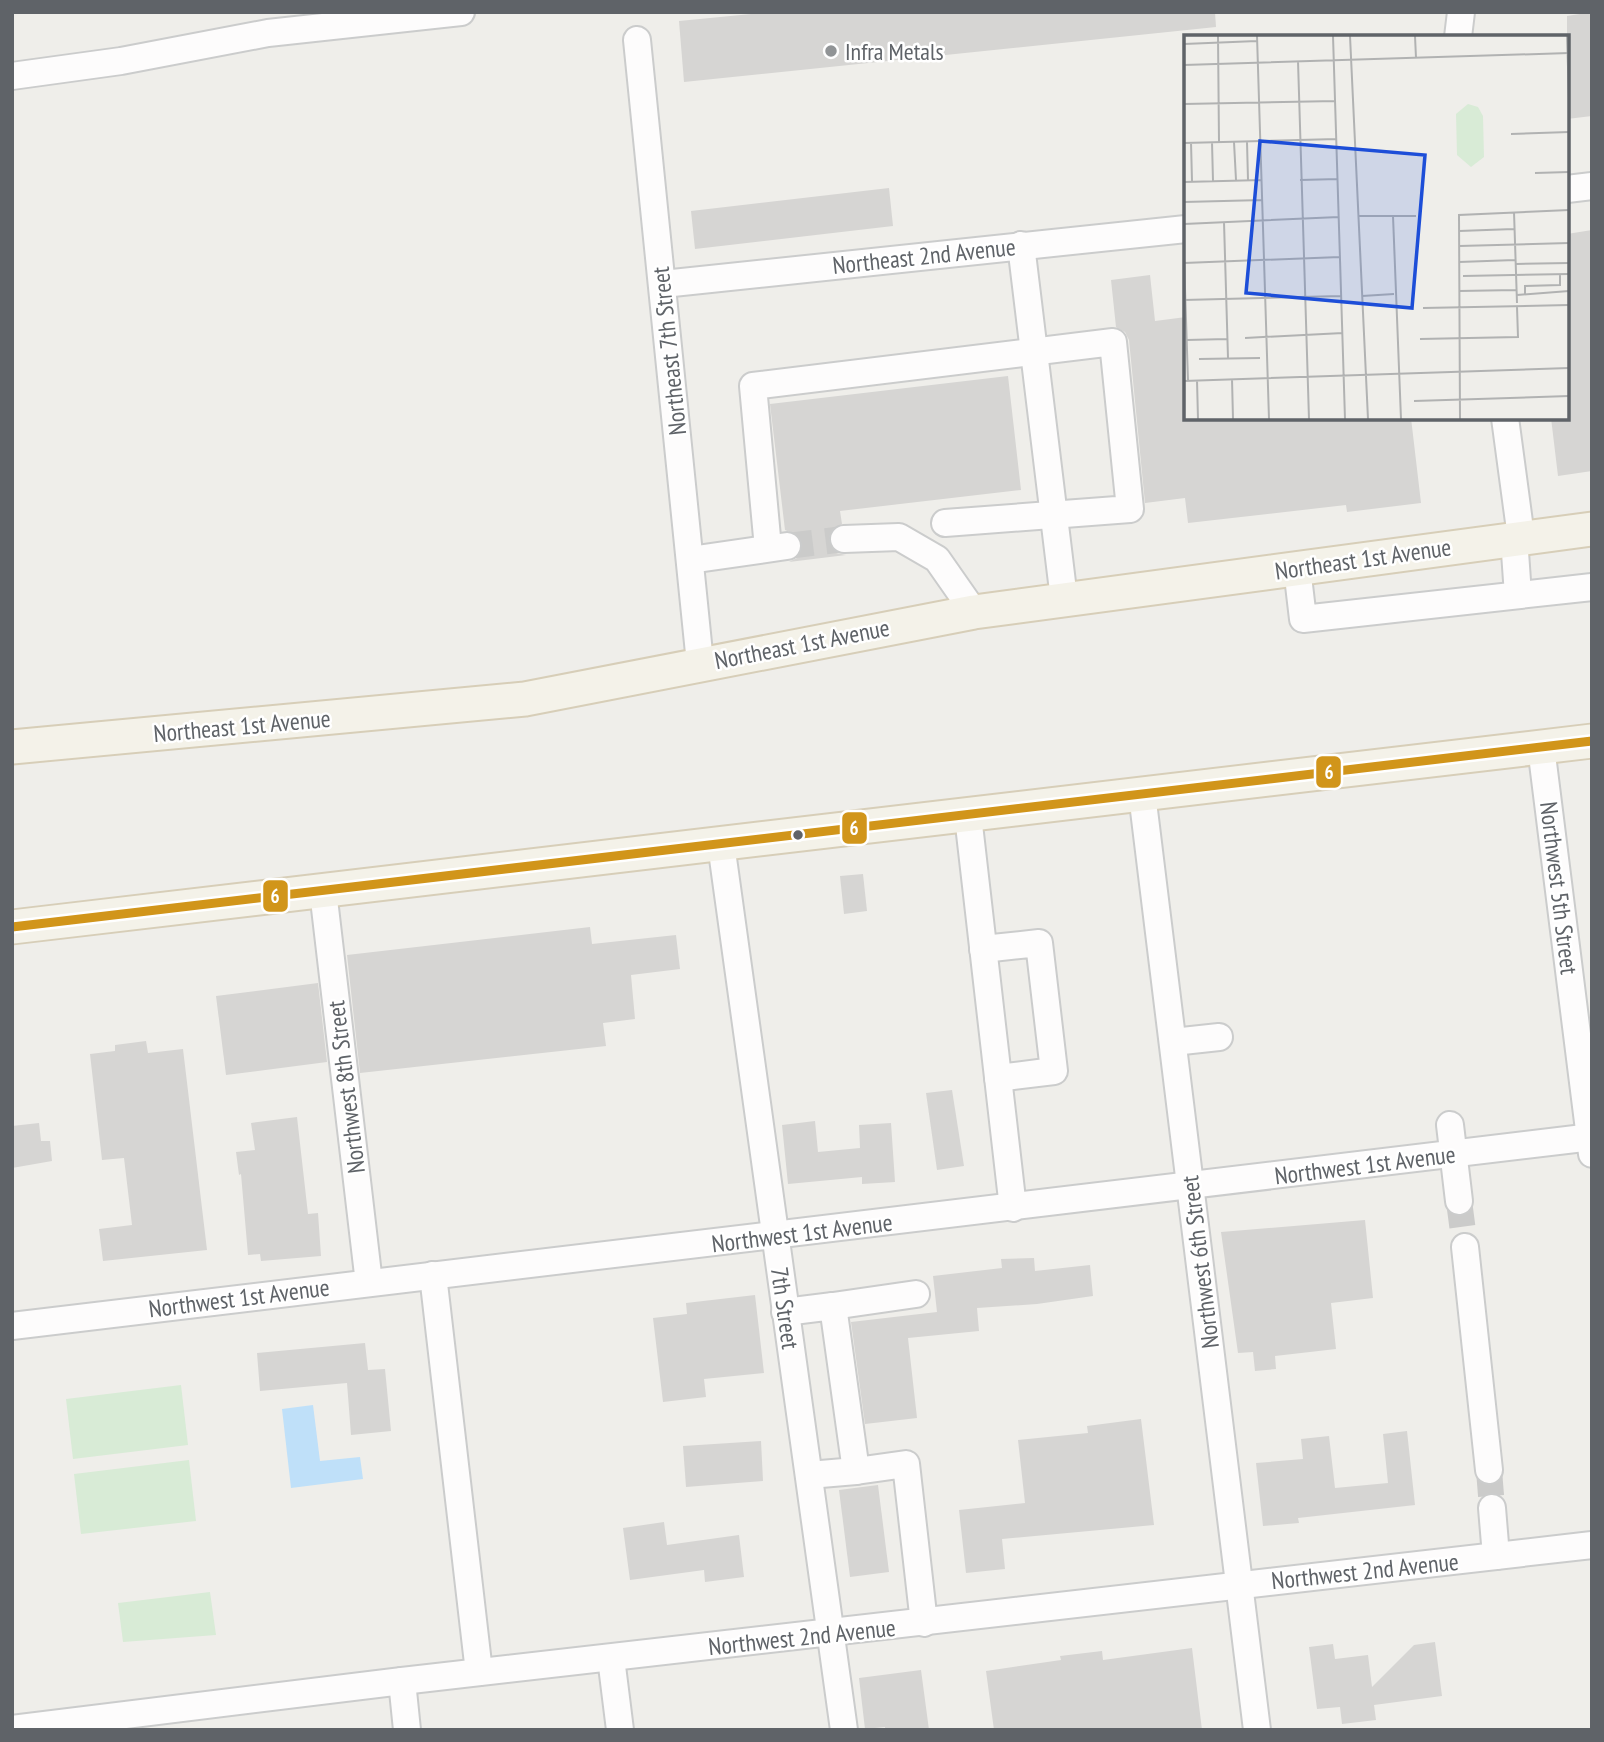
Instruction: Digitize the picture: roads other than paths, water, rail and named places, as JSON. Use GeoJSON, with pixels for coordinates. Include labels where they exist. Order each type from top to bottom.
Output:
{"type":"FeatureCollection","features":[{"type":"Feature","properties":{"kind":"main road","name":"Northeast 1st Avenue"},"geometry":{"type":"LineString","coordinates":[[12,747],[525,699],[974,612],[1592,529]]}},
{"type":"Feature","properties":{"kind":"main road"},"geometry":{"type":"LineString","coordinates":[[12,927],[1592,741]]}},
{"type":"Feature","properties":{"kind":"street"},"geometry":{"type":"LineString","coordinates":[[12,76],[121,61],[268,33],[461,12]]}},
{"type":"Feature","properties":{"kind":"street"},"geometry":{"type":"LineString","coordinates":[[1458,35],[1461,12]]}},
{"type":"Feature","properties":{"kind":"street","name":"Northeast 7th Street"},"geometry":{"type":"LineString","coordinates":[[637,40],[700,663]]}},
{"type":"Feature","properties":{"kind":"street"},"geometry":{"type":"LineString","coordinates":[[1569,189],[1592,186]]}},
{"type":"Feature","properties":{"kind":"street","name":"Northeast 2nd Avenue"},"geometry":{"type":"LineString","coordinates":[[663,284],[1184,229]]}},
{"type":"Feature","properties":{"kind":"street"},"geometry":{"type":"LineString","coordinates":[[1021,245],[1064,599]]}},
{"type":"Feature","properties":{"kind":"street"},"geometry":{"type":"LineString","coordinates":[[690,560],[778,547],[753,386],[1113,341],[1130,509],[1055,517],[945,523]]}},
{"type":"Feature","properties":{"kind":"street"},"geometry":{"type":"LineString","coordinates":[[1505,420],[1517,538],[1518,595]]}},
{"type":"Feature","properties":{"kind":"street"},"geometry":{"type":"LineString","coordinates":[[844,540],[899,537],[937,559],[974,612]]}},
{"type":"Feature","properties":{"kind":"street"},"geometry":{"type":"LineString","coordinates":[[1297,568],[1303,619],[1592,587]]}},
{"type":"Feature","properties":{"kind":"street","name":"Northwest 5th Street"},"geometry":{"type":"LineString","coordinates":[[1541,747],[1591,1143]]}},
{"type":"Feature","properties":{"kind":"street","name":"Northwest 6th Street"},"geometry":{"type":"LineString","coordinates":[[1142,794],[1256,1730]]}},
{"type":"Feature","properties":{"kind":"street"},"geometry":{"type":"LineString","coordinates":[[968,816],[1013,1208]]}},
{"type":"Feature","properties":{"kind":"street","name":"7th Street"},"geometry":{"type":"LineString","coordinates":[[721,844],[774,1237],[833,1634],[844,1730]]}},
{"type":"Feature","properties":{"kind":"street","name":"Northwest 8th Street"},"geometry":{"type":"LineString","coordinates":[[323,891],[369,1283]]}},
{"type":"Feature","properties":{"kind":"street"},"geometry":{"type":"LineString","coordinates":[[983,949],[1039,943],[1054,1070],[998,1078]]}},
{"type":"Feature","properties":{"kind":"street"},"geometry":{"type":"LineString","coordinates":[[1173,1042],[1219,1037]]}},
{"type":"Feature","properties":{"kind":"street"},"geometry":{"type":"LineString","coordinates":[[1450,1125],[1459,1200]]}},
{"type":"Feature","properties":{"kind":"street","name":"Northwest 1st Avenue"},"geometry":{"type":"LineString","coordinates":[[12,1326],[1454,1154],[1591,1143]]}},
{"type":"Feature","properties":{"kind":"street"},"geometry":{"type":"LineString","coordinates":[[1465,1247],[1489,1470]]}},
{"type":"Feature","properties":{"kind":"street"},"geometry":{"type":"LineString","coordinates":[[433,1275],[479,1672]]}},
{"type":"Feature","properties":{"kind":"street"},"geometry":{"type":"LineString","coordinates":[[785,1312],[916,1294]]}},
{"type":"Feature","properties":{"kind":"street"},"geometry":{"type":"LineString","coordinates":[[833,1306],[856,1471]]}},
{"type":"Feature","properties":{"kind":"street"},"geometry":{"type":"LineString","coordinates":[[809,1475],[906,1464],[924,1623]]}},
{"type":"Feature","properties":{"kind":"street"},"geometry":{"type":"LineString","coordinates":[[1492,1508],[1496,1556]]}},
{"type":"Feature","properties":{"kind":"street","name":"Northwest 2nd Avenue"},"geometry":{"type":"LineString","coordinates":[[12,1729],[479,1672],[833,1634],[1592,1545]]}},
{"type":"Feature","properties":{"kind":"street"},"geometry":{"type":"LineString","coordinates":[[611,1658],[620,1730]]}},
{"type":"Feature","properties":{"kind":"street"},"geometry":{"type":"LineString","coordinates":[[402,1681],[407,1730]]}},
{"type":"Feature","properties":{"kind":"water"},"geometry":{"type":"Polygon","coordinates":[[[313,1405],[320,1461],[360,1457],[363,1479],[291,1488],[282,1409],[313,1405]]]}},
{"type":"Feature","properties":{"kind":"tunnel"},"geometry":{"type":"LineString","coordinates":[[787,546],[844,539]]}},
{"type":"Feature","properties":{"kind":"tunnel"},"geometry":{"type":"LineString","coordinates":[[1459,1201],[1465,1247]]}},
{"type":"Feature","properties":{"kind":"tunnel"},"geometry":{"type":"LineString","coordinates":[[1489,1470],[1492,1508]]}},
{"type":"Feature","properties":{"kind":"place","name":"Infra Metals"},"geometry":{"type":"Point","coordinates":[831,51]}}]}
